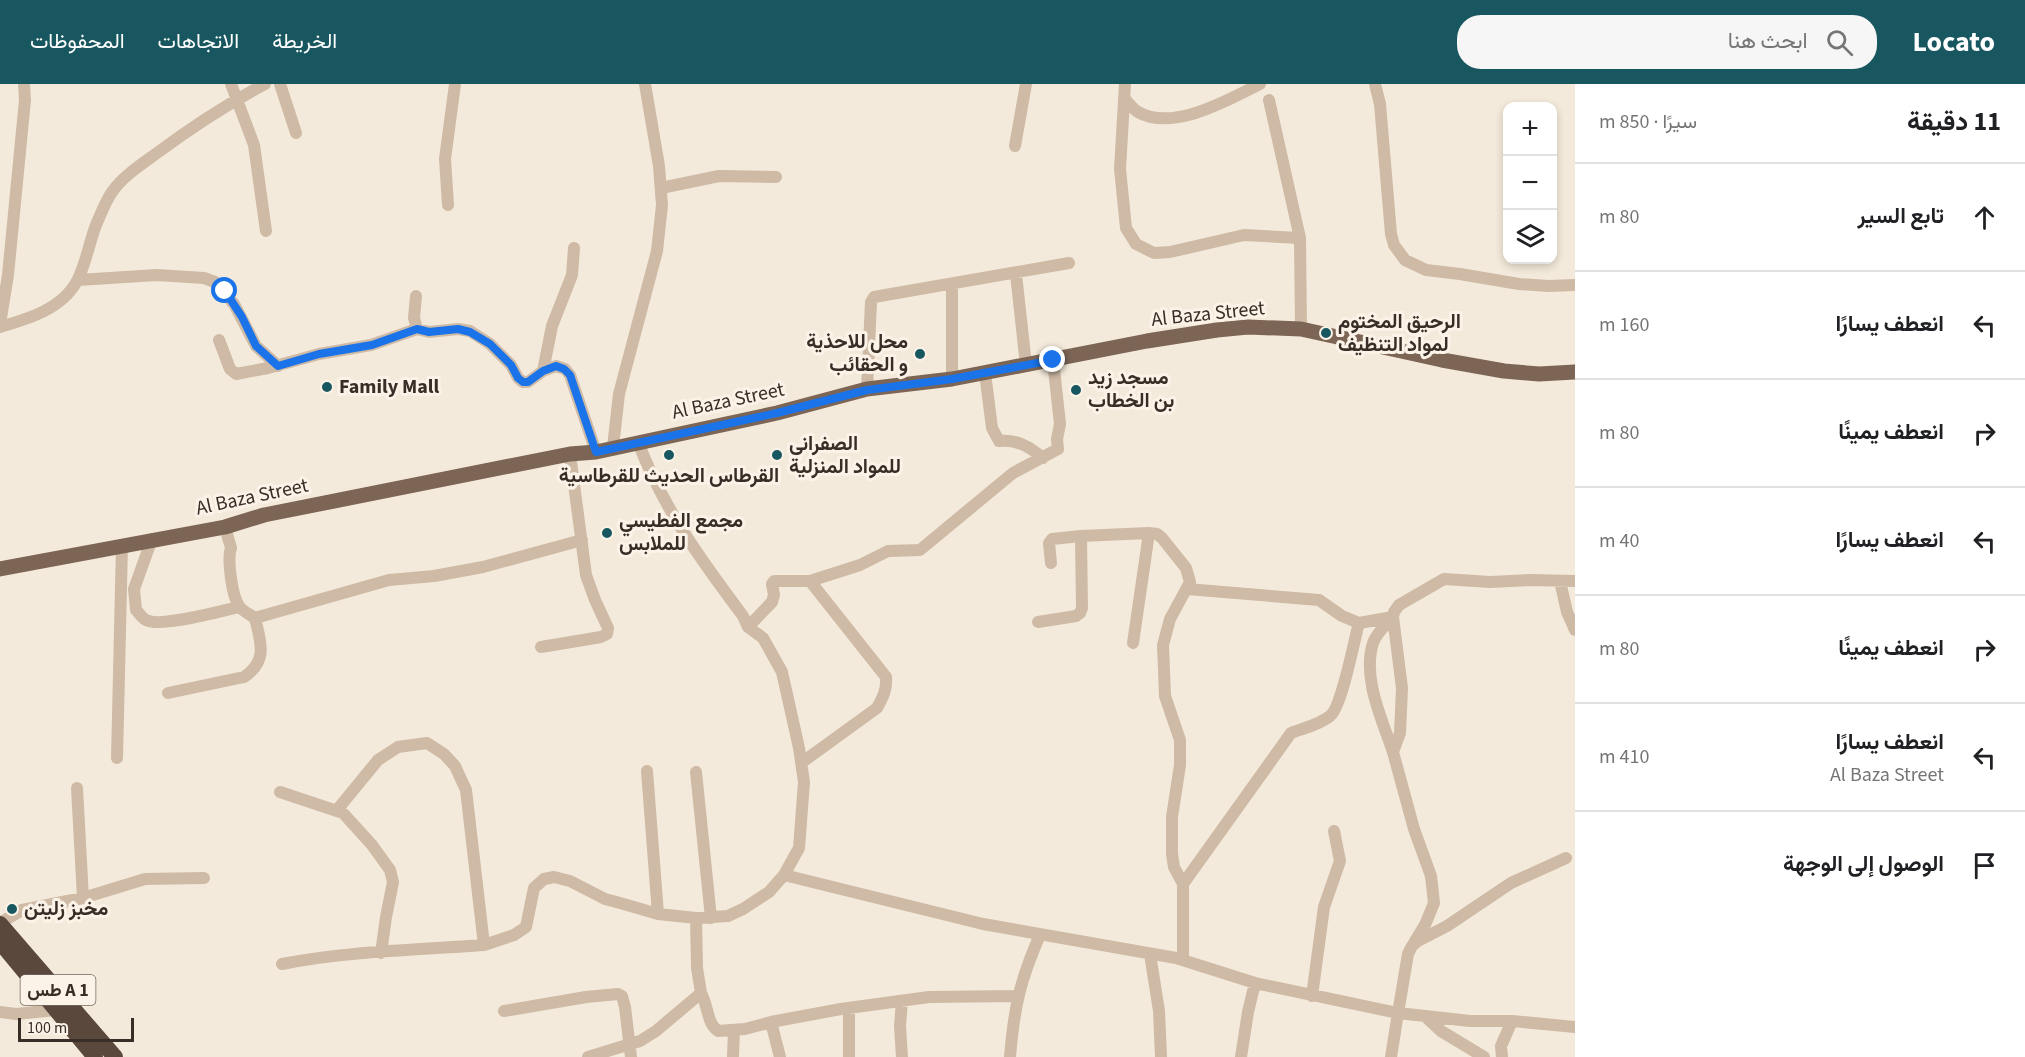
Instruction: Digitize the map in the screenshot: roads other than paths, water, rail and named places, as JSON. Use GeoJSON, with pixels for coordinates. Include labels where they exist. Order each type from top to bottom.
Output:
{"type":"FeatureCollection","features":[{"type":"Feature","properties":{"kind":"highway","name":"طس A 1"},"geometry":{"type":"LineString","coordinates":[[0,923],[48,989],[56,1010],[95,1057]]}},
{"type":"Feature","properties":{"kind":"highway","name":"طس A 1"},"geometry":{"type":"LineString","coordinates":[[0,942],[115,1057]]}},
{"type":"Feature","properties":{"kind":"main road","name":"Al Baza Street"},"geometry":{"type":"LineString","coordinates":[[0,568],[225,526],[264,515],[570,454],[596,452],[777,413],[867,390],[952,379],[1217,330],[1248,327],[1300,329],[1504,371],[1539,374],[1575,372]]}},
{"type":"Feature","properties":{"kind":"street"},"geometry":{"type":"LineString","coordinates":[[24,84],[25,100],[8,275],[0,325],[38,314],[55,305],[78,280],[89,243],[113,191],[150,158],[217,110],[265,84]]}},
{"type":"Feature","properties":{"kind":"street"},"geometry":{"type":"LineString","coordinates":[[231,84],[254,145],[266,231]]}},
{"type":"Feature","properties":{"kind":"street"},"geometry":{"type":"LineString","coordinates":[[280,84],[296,133]]}},
{"type":"Feature","properties":{"kind":"street"},"geometry":{"type":"LineString","coordinates":[[448,205],[446,159],[455,84]]}},
{"type":"Feature","properties":{"kind":"street"},"geometry":{"type":"LineString","coordinates":[[613,447],[619,394],[657,251],[662,205],[657,150],[645,84]]}},
{"type":"Feature","properties":{"kind":"street"},"geometry":{"type":"LineString","coordinates":[[1015,146],[1026,84]]}},
{"type":"Feature","properties":{"kind":"street"},"geometry":{"type":"LineString","coordinates":[[1125,84],[1120,169],[1126,228],[1136,244],[1154,253],[1170,252],[1244,235],[1300,238]]}},
{"type":"Feature","properties":{"kind":"street"},"geometry":{"type":"LineString","coordinates":[[1125,99],[1136,111],[1150,117],[1177,118],[1199,111],[1260,84]]}},
{"type":"Feature","properties":{"kind":"street"},"geometry":{"type":"LineString","coordinates":[[1375,84],[1380,104],[1391,234],[1394,244],[1405,260],[1426,270],[1510,283],[1548,286],[1575,285]]}},
{"type":"Feature","properties":{"kind":"street"},"geometry":{"type":"LineString","coordinates":[[1269,100],[1300,238],[1300,329]]}},
{"type":"Feature","properties":{"kind":"street"},"geometry":{"type":"LineString","coordinates":[[661,188],[719,176],[776,177]]}},
{"type":"Feature","properties":{"kind":"street"},"geometry":{"type":"LineString","coordinates":[[543,371],[552,326],[572,274],[574,248]]}},
{"type":"Feature","properties":{"kind":"street"},"geometry":{"type":"LineString","coordinates":[[867,390],[871,302],[874,297],[1070,263]]}},
{"type":"Feature","properties":{"kind":"street"},"geometry":{"type":"LineString","coordinates":[[1016,274],[1026,365]]}},
{"type":"Feature","properties":{"kind":"street"},"geometry":{"type":"LineString","coordinates":[[78,280],[157,275],[204,278],[215,282],[234,304],[256,346],[278,366]]}},
{"type":"Feature","properties":{"kind":"street"},"geometry":{"type":"LineString","coordinates":[[951,284],[952,379]]}},
{"type":"Feature","properties":{"kind":"street"},"geometry":{"type":"LineString","coordinates":[[416,296],[414,318],[417,329]]}},
{"type":"Feature","properties":{"kind":"street"},"geometry":{"type":"LineString","coordinates":[[219,340],[230,369],[236,374],[278,366],[319,354],[372,345],[417,329],[429,332],[458,329],[477,335],[490,344],[511,365],[523,382],[528,382],[543,371],[556,366],[564,369],[570,375],[596,452]]}},
{"type":"Feature","properties":{"kind":"street"},"geometry":{"type":"LineString","coordinates":[[748,627],[772,602],[774,581],[810,581],[860,565],[888,551],[921,550],[1013,473],[1058,449],[1060,424],[1053,360]]}},
{"type":"Feature","properties":{"kind":"street"},"geometry":{"type":"LineString","coordinates":[[985,373],[995,436],[999,441],[1011,440],[1031,448],[1043,458]]}},
{"type":"Feature","properties":{"kind":"street"},"geometry":{"type":"LineString","coordinates":[[282,964],[321,956],[484,945],[514,935],[526,927],[534,888],[544,879],[554,877],[570,881],[605,899],[658,914],[711,918],[728,916],[756,903],[784,875],[799,848],[804,782],[782,672],[763,638],[748,627],[743,616],[677,524],[638,442]]}},
{"type":"Feature","properties":{"kind":"street"},"geometry":{"type":"LineString","coordinates":[[541,647],[601,637],[607,634],[608,628],[586,574],[570,454]]}},
{"type":"Feature","properties":{"kind":"street"},"geometry":{"type":"LineString","coordinates":[[168,693],[244,677],[254,670],[260,661],[261,650],[255,618],[239,607],[230,569],[228,555],[231,548],[225,526]]}},
{"type":"Feature","properties":{"kind":"street"},"geometry":{"type":"LineString","coordinates":[[1133,643],[1149,533]]}},
{"type":"Feature","properties":{"kind":"street"},"geometry":{"type":"LineString","coordinates":[[1051,563],[1049,543],[1052,539],[1149,533],[1157,534],[1162,538],[1186,568],[1190,582],[1170,619],[1163,645],[1165,696],[1180,740],[1180,765],[1172,817],[1172,855],[1174,867],[1183,884],[1183,960]]}},
{"type":"Feature","properties":{"kind":"street"},"geometry":{"type":"LineString","coordinates":[[1038,622],[1076,616],[1080,613],[1082,608],[1081,536]]}},
{"type":"Feature","properties":{"kind":"street"},"geometry":{"type":"LineString","coordinates":[[152,539],[134,588],[136,610],[146,620],[156,623],[169,622],[239,607]]}},
{"type":"Feature","properties":{"kind":"street"},"geometry":{"type":"LineString","coordinates":[[255,618],[389,580],[434,576],[483,567],[582,540]]}},
{"type":"Feature","properties":{"kind":"street"},"geometry":{"type":"LineString","coordinates":[[117,758],[122,545]]}},
{"type":"Feature","properties":{"kind":"street"},"geometry":{"type":"LineString","coordinates":[[1393,752],[1400,733],[1402,688],[1393,617],[1399,606],[1444,579],[1490,582],[1575,580]]}},
{"type":"Feature","properties":{"kind":"street"},"geometry":{"type":"LineString","coordinates":[[801,763],[877,708],[887,686],[886,677],[810,581]]}},
{"type":"Feature","properties":{"kind":"street"},"geometry":{"type":"LineString","coordinates":[[1560,581],[1567,612],[1575,630]]}},
{"type":"Feature","properties":{"kind":"street"},"geometry":{"type":"LineString","coordinates":[[1187,589],[1320,600],[1342,616],[1359,623],[1393,617]]}},
{"type":"Feature","properties":{"kind":"street"},"geometry":{"type":"LineString","coordinates":[[1391,1057],[1408,954],[1425,925],[1434,903],[1431,876],[1414,829],[1373,690],[1369,665],[1373,641],[1393,617]]}},
{"type":"Feature","properties":{"kind":"street"},"geometry":{"type":"LineString","coordinates":[[1183,884],[1291,733],[1316,724],[1332,715],[1341,694],[1359,623]]}},
{"type":"Feature","properties":{"kind":"street"},"geometry":{"type":"LineString","coordinates":[[337,810],[378,760],[398,747],[427,743],[444,754],[455,766],[466,790],[484,945]]}},
{"type":"Feature","properties":{"kind":"street"},"geometry":{"type":"LineString","coordinates":[[647,771],[658,914]]}},
{"type":"Feature","properties":{"kind":"street"},"geometry":{"type":"LineString","coordinates":[[696,772],[711,918]]}},
{"type":"Feature","properties":{"kind":"street"},"geometry":{"type":"LineString","coordinates":[[77,788],[83,898]]}},
{"type":"Feature","properties":{"kind":"street"},"geometry":{"type":"LineString","coordinates":[[280,792],[337,810],[348,818],[372,845],[390,870],[393,882],[381,953]]}},
{"type":"Feature","properties":{"kind":"street"},"geometry":{"type":"LineString","coordinates":[[1312,996],[1324,907],[1340,861],[1334,831]]}},
{"type":"Feature","properties":{"kind":"street"},"geometry":{"type":"LineString","coordinates":[[1412,946],[1447,927],[1511,883],[1566,858]]}},
{"type":"Feature","properties":{"kind":"street"},"geometry":{"type":"LineString","coordinates":[[784,875],[949,916],[1040,935],[1183,960],[1255,983],[1398,1013],[1575,1028]]}},
{"type":"Feature","properties":{"kind":"street"},"geometry":{"type":"LineString","coordinates":[[0,923],[22,910],[83,898],[145,879],[204,878]]}},
{"type":"Feature","properties":{"kind":"street"},"geometry":{"type":"LineString","coordinates":[[696,918],[697,968],[701,993],[714,1029],[718,1031],[849,1008],[929,997],[1017,996]]}},
{"type":"Feature","properties":{"kind":"street"},"geometry":{"type":"LineString","coordinates":[[1010,1057],[1017,996],[1026,966],[1040,935]]}},
{"type":"Feature","properties":{"kind":"street"},"geometry":{"type":"LineString","coordinates":[[1150,954],[1159,1011],[1161,1057]]}},
{"type":"Feature","properties":{"kind":"street"},"geometry":{"type":"LineString","coordinates":[[1241,1057],[1255,983]]}},
{"type":"Feature","properties":{"kind":"street"},"geometry":{"type":"LineString","coordinates":[[588,1057],[629,1051],[701,993]]}},
{"type":"Feature","properties":{"kind":"street"},"geometry":{"type":"LineString","coordinates":[[504,1011],[618,994],[622,996],[625,1006],[629,1051]]}},
{"type":"Feature","properties":{"kind":"street"},"geometry":{"type":"LineString","coordinates":[[902,1001],[900,1026],[902,1057]]}},
{"type":"Feature","properties":{"kind":"street"},"geometry":{"type":"LineString","coordinates":[[849,1008],[849,1057]]}},
{"type":"Feature","properties":{"kind":"street"},"geometry":{"type":"LineString","coordinates":[[0,1012],[15,1014],[56,1010]]}},
{"type":"Feature","properties":{"kind":"street"},"geometry":{"type":"LineString","coordinates":[[1426,1017],[1441,1031],[1484,1057]]}},
{"type":"Feature","properties":{"kind":"street"},"geometry":{"type":"LineString","coordinates":[[771,1022],[780,1057]]}},
{"type":"Feature","properties":{"kind":"street"},"geometry":{"type":"LineString","coordinates":[[1502,1057],[1501,1046],[1512,1022]]}},
{"type":"Feature","properties":{"kind":"street"},"geometry":{"type":"LineString","coordinates":[[734,1030],[734,1057]]}},
{"type":"Feature","properties":{"kind":"place","name":"الرحيق المختوم لمواد التنظيف"},"geometry":{"type":"Point","coordinates":[1326,333]}},
{"type":"Feature","properties":{"kind":"place","name":"محل للاحذية و الحقائب"},"geometry":{"type":"Point","coordinates":[920,354]}},
{"type":"Feature","properties":{"kind":"place","name":"Family Mall"},"geometry":{"type":"Point","coordinates":[327,387]}},
{"type":"Feature","properties":{"kind":"place","name":"مسجد زيد بن الخطاب"},"geometry":{"type":"Point","coordinates":[1076,390]}},
{"type":"Feature","properties":{"kind":"place","name":"القرطاس الحديث للقرطاسية"},"geometry":{"type":"Point","coordinates":[669,455]}},
{"type":"Feature","properties":{"kind":"place","name":"الصفراني للمواد المنزلية"},"geometry":{"type":"Point","coordinates":[777,455]}},
{"type":"Feature","properties":{"kind":"place","name":"مجمع الفطيسي للملابس"},"geometry":{"type":"Point","coordinates":[607,533]}},
{"type":"Feature","properties":{"kind":"place","name":"مخبز زليتن"},"geometry":{"type":"Point","coordinates":[12,909]}}]}
